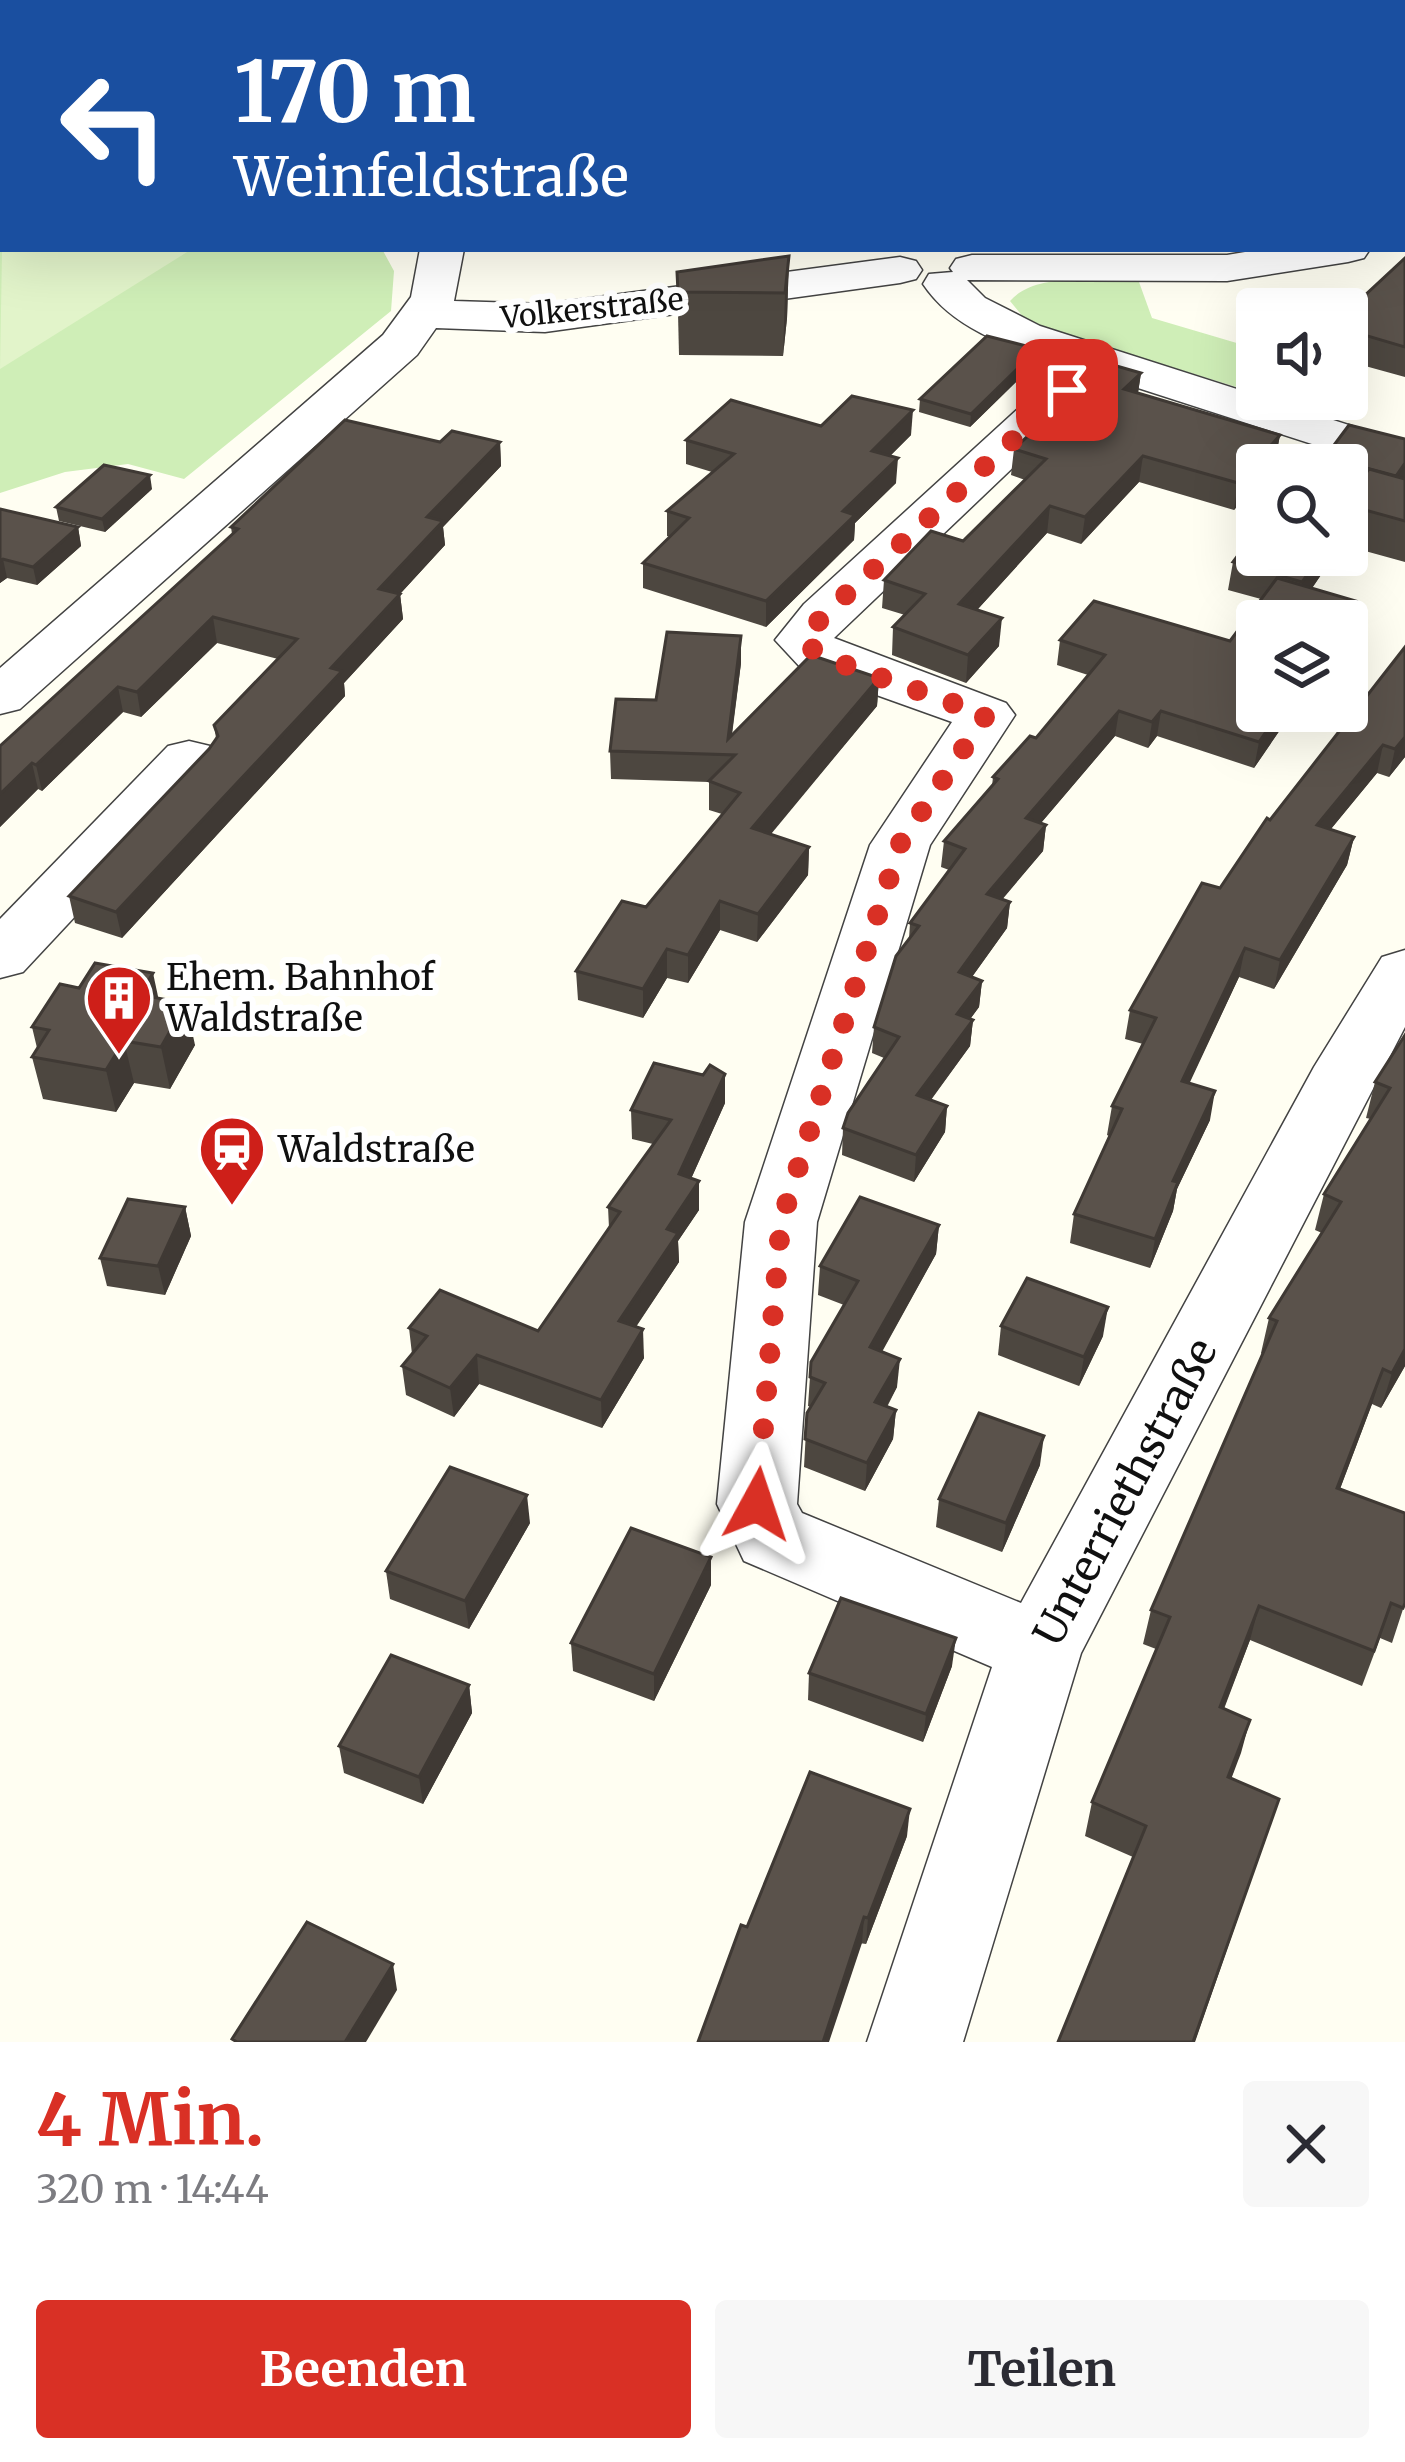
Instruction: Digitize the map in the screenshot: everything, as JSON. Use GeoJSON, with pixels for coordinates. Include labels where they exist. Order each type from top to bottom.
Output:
{"type":"FeatureCollection","features":[{"type":"Feature","properties":{"kind":"street"},"geometry":{"type":"LineString","coordinates":[[0,698],[387,356],[426,314],[434,298],[442,252]]}},
{"type":"Feature","properties":{"kind":"street","name":"Volkerstraße"},"geometry":{"type":"LineString","coordinates":[[426,314],[545,318],[938,264],[1227,268],[1329,252]]}},
{"type":"Feature","properties":{"kind":"street"},"geometry":{"type":"LineString","coordinates":[[938,264],[953,296],[994,322],[1097,362],[1405,459]]}},
{"type":"Feature","properties":{"kind":"street"},"geometry":{"type":"LineString","coordinates":[[1040,1648],[773,1537],[757,1504],[781,1222],[900,844],[986,715],[820,656],[803,640],[823,616],[1097,362]]}},
{"type":"Feature","properties":{"kind":"street"},"geometry":{"type":"LineString","coordinates":[[0,956],[189,759]]}},
{"type":"Feature","properties":{"kind":"street","name":"Unterriethstraße"},"geometry":{"type":"LineString","coordinates":[[915,2042],[1040,1648],[1348,1067],[1405,972]]}},
{"type":"Feature","properties":{"kind":"green space"},"geometry":{"type":"Polygon","coordinates":[[[0,252],[384,252],[394,271],[391,311],[184,479],[128,464],[65,472],[0,493],[0,252]]]}},
{"type":"Feature","properties":{"kind":"green space"},"geometry":{"type":"Polygon","coordinates":[[[2,252],[187,252],[0,369],[2,252]]]}},
{"type":"Feature","properties":{"kind":"green space"},"geometry":{"type":"Polygon","coordinates":[[[1139,282],[1152,318],[1236,343],[1236,387],[1028,323],[1010,301],[1036,285],[1139,282]]]}},
{"type":"Feature","properties":{"kind":"building"},"geometry":{"type":"Polygon","coordinates":[[[789,256],[785,293],[678,292],[677,272],[789,256]]]}},
{"type":"Feature","properties":{"kind":"building"},"geometry":{"type":"Polygon","coordinates":[[[1405,258],[1405,347],[1368,336],[1368,292],[1405,258]]]}},
{"type":"Feature","properties":{"kind":"building"},"geometry":{"type":"Polygon","coordinates":[[[987,336],[1038,349],[1033,354],[1052,359],[1029,381],[1017,369],[971,414],[920,399],[987,336]]]}},
{"type":"Feature","properties":{"kind":"building"},"geometry":{"type":"Polygon","coordinates":[[[1106,363],[1141,373],[1124,389],[1280,435],[1272,444],[1236,444],[1236,482],[1143,456],[1085,517],[1050,506],[959,604],[1002,618],[968,655],[893,627],[925,594],[884,580],[931,531],[963,541],[1046,459],[1014,449],[1106,363]]]}},
{"type":"Feature","properties":{"kind":"building"},"geometry":{"type":"Polygon","coordinates":[[[852,396],[913,410],[872,451],[898,458],[843,511],[855,515],[766,601],[643,563],[689,518],[667,511],[734,454],[686,440],[731,400],[821,426],[852,396]]]}},
{"type":"Feature","properties":{"kind":"building"},"geometry":{"type":"Polygon","coordinates":[[[345,420],[440,442],[452,431],[500,442],[427,517],[443,521],[379,589],[400,594],[331,668],[342,671],[116,912],[69,896],[209,749],[218,736],[214,725],[297,639],[213,617],[137,692],[118,687],[0,794],[0,746],[238,529],[231,527],[345,420]]]}},
{"type":"Feature","properties":{"kind":"building"},"geometry":{"type":"Polygon","coordinates":[[[1349,425],[1405,439],[1405,463],[1396,476],[1368,469],[1368,444],[1335,444],[1349,425]]]}},
{"type":"Feature","properties":{"kind":"building"},"geometry":{"type":"Polygon","coordinates":[[[104,465],[150,475],[102,519],[56,507],[104,465]]]}},
{"type":"Feature","properties":{"kind":"building"},"geometry":{"type":"Polygon","coordinates":[[[1368,470],[1405,479],[1405,521],[1368,511],[1368,470]]]}},
{"type":"Feature","properties":{"kind":"building"},"geometry":{"type":"Polygon","coordinates":[[[0,509],[78,527],[33,567],[0,561],[0,509]]]}},
{"type":"Feature","properties":{"kind":"building"},"geometry":{"type":"Polygon","coordinates":[[[1277,578],[1353,600],[1261,600],[1277,578]]]}},
{"type":"Feature","properties":{"kind":"building"},"geometry":{"type":"Polygon","coordinates":[[[1094,601],[1230,641],[1236,633],[1236,732],[1266,732],[1259,742],[1161,711],[1152,722],[1119,711],[1026,818],[1046,825],[987,894],[1010,902],[959,972],[982,981],[957,1014],[973,1020],[917,1095],[947,1106],[916,1155],[843,1128],[848,1113],[899,1037],[874,1027],[896,956],[919,926],[910,923],[965,849],[944,841],[998,779],[993,777],[1030,736],[1036,738],[1105,655],[1060,640],[1094,601]]]}},
{"type":"Feature","properties":{"kind":"building"},"geometry":{"type":"Polygon","coordinates":[[[667,632],[741,636],[728,739],[811,655],[879,678],[752,828],[809,847],[758,914],[720,901],[688,955],[667,949],[643,989],[576,971],[622,901],[646,907],[740,793],[709,781],[735,755],[610,751],[616,699],[656,700],[667,632]]]}},
{"type":"Feature","properties":{"kind":"building"},"geometry":{"type":"Polygon","coordinates":[[[1405,647],[1405,737],[1395,749],[1383,745],[1317,825],[1354,837],[1280,960],[1245,948],[1182,1081],[1215,1091],[1173,1181],[1178,1182],[1155,1239],[1074,1214],[1122,1109],[1112,1106],[1156,1018],[1130,1010],[1202,883],[1220,888],[1267,818],[1339,732],[1368,732],[1368,694],[1405,647]]]}},
{"type":"Feature","properties":{"kind":"building"},"geometry":{"type":"Polygon","coordinates":[[[95,963],[153,973],[140,995],[186,1003],[161,1047],[124,1041],[106,1070],[32,1057],[49,1030],[32,1027],[60,984],[79,988],[95,963]]]}},
{"type":"Feature","properties":{"kind":"building"},"geometry":{"type":"Polygon","coordinates":[[[1405,1035],[1405,1349],[1392,1373],[1383,1369],[1337,1488],[1405,1513],[1405,1603],[1403,1608],[1391,1603],[1374,1651],[1259,1606],[1220,1707],[1250,1720],[1228,1777],[1279,1799],[1193,2042],[1058,2042],[1146,1826],[1092,1802],[1170,1617],[1151,1610],[1277,1321],[1269,1318],[1341,1202],[1324,1194],[1390,1088],[1375,1082],[1405,1035]]]}},
{"type":"Feature","properties":{"kind":"building"},"geometry":{"type":"Polygon","coordinates":[[[654,1063],[703,1075],[710,1065],[725,1074],[679,1174],[699,1181],[667,1229],[678,1233],[619,1321],[643,1329],[601,1400],[477,1355],[450,1388],[402,1366],[427,1336],[409,1328],[440,1290],[538,1331],[620,1212],[608,1207],[671,1120],[631,1110],[654,1063]]]}},
{"type":"Feature","properties":{"kind":"building"},"geometry":{"type":"Polygon","coordinates":[[[860,1197],[939,1225],[870,1347],[900,1359],[875,1402],[896,1410],[867,1463],[805,1439],[807,1413],[825,1383],[810,1377],[811,1362],[858,1281],[820,1266],[860,1197]]]}},
{"type":"Feature","properties":{"kind":"building"},"geometry":{"type":"Polygon","coordinates":[[[128,1199],[185,1207],[158,1266],[100,1258],[128,1199]]]}},
{"type":"Feature","properties":{"kind":"building"},"geometry":{"type":"Polygon","coordinates":[[[1027,1278],[1108,1307],[1084,1357],[1001,1326],[1027,1278]]]}},
{"type":"Feature","properties":{"kind":"building"},"geometry":{"type":"Polygon","coordinates":[[[979,1413],[1044,1436],[1006,1523],[939,1499],[979,1413]]]}},
{"type":"Feature","properties":{"kind":"building"},"geometry":{"type":"Polygon","coordinates":[[[450,1467],[527,1495],[465,1601],[386,1571],[450,1467]]]}},
{"type":"Feature","properties":{"kind":"building"},"geometry":{"type":"Polygon","coordinates":[[[631,1528],[711,1557],[654,1674],[571,1643],[631,1528]]]}},
{"type":"Feature","properties":{"kind":"building"},"geometry":{"type":"Polygon","coordinates":[[[841,1598],[956,1638],[926,1714],[809,1673],[841,1598]]]}},
{"type":"Feature","properties":{"kind":"building"},"geometry":{"type":"Polygon","coordinates":[[[391,1655],[469,1685],[419,1777],[339,1746],[391,1655]]]}},
{"type":"Feature","properties":{"kind":"building"},"geometry":{"type":"Polygon","coordinates":[[[810,1772],[910,1809],[868,1918],[864,1917],[823,2042],[698,2042],[741,1925],[747,1927],[810,1772]]]}},
{"type":"Feature","properties":{"kind":"building"},"geometry":{"type":"Polygon","coordinates":[[[307,1922],[393,1964],[345,2042],[232,2039],[307,1922]]]}},
{"type":"Feature","properties":{"kind":"place","name":"Ehem. Bahnhof Waldstraße"},"geometry":{"type":"Point","coordinates":[119,1057]}},
{"type":"Feature","properties":{"kind":"place","name":"Waldstraße"},"geometry":{"type":"Point","coordinates":[232,1208]}},
{"type":"Feature","properties":{"kind":"route"},"geometry":{"type":"LineString","coordinates":[[757,1504],[781,1222],[900,844],[986,715],[820,656],[803,640],[823,616],[1067,390]]}}]}
